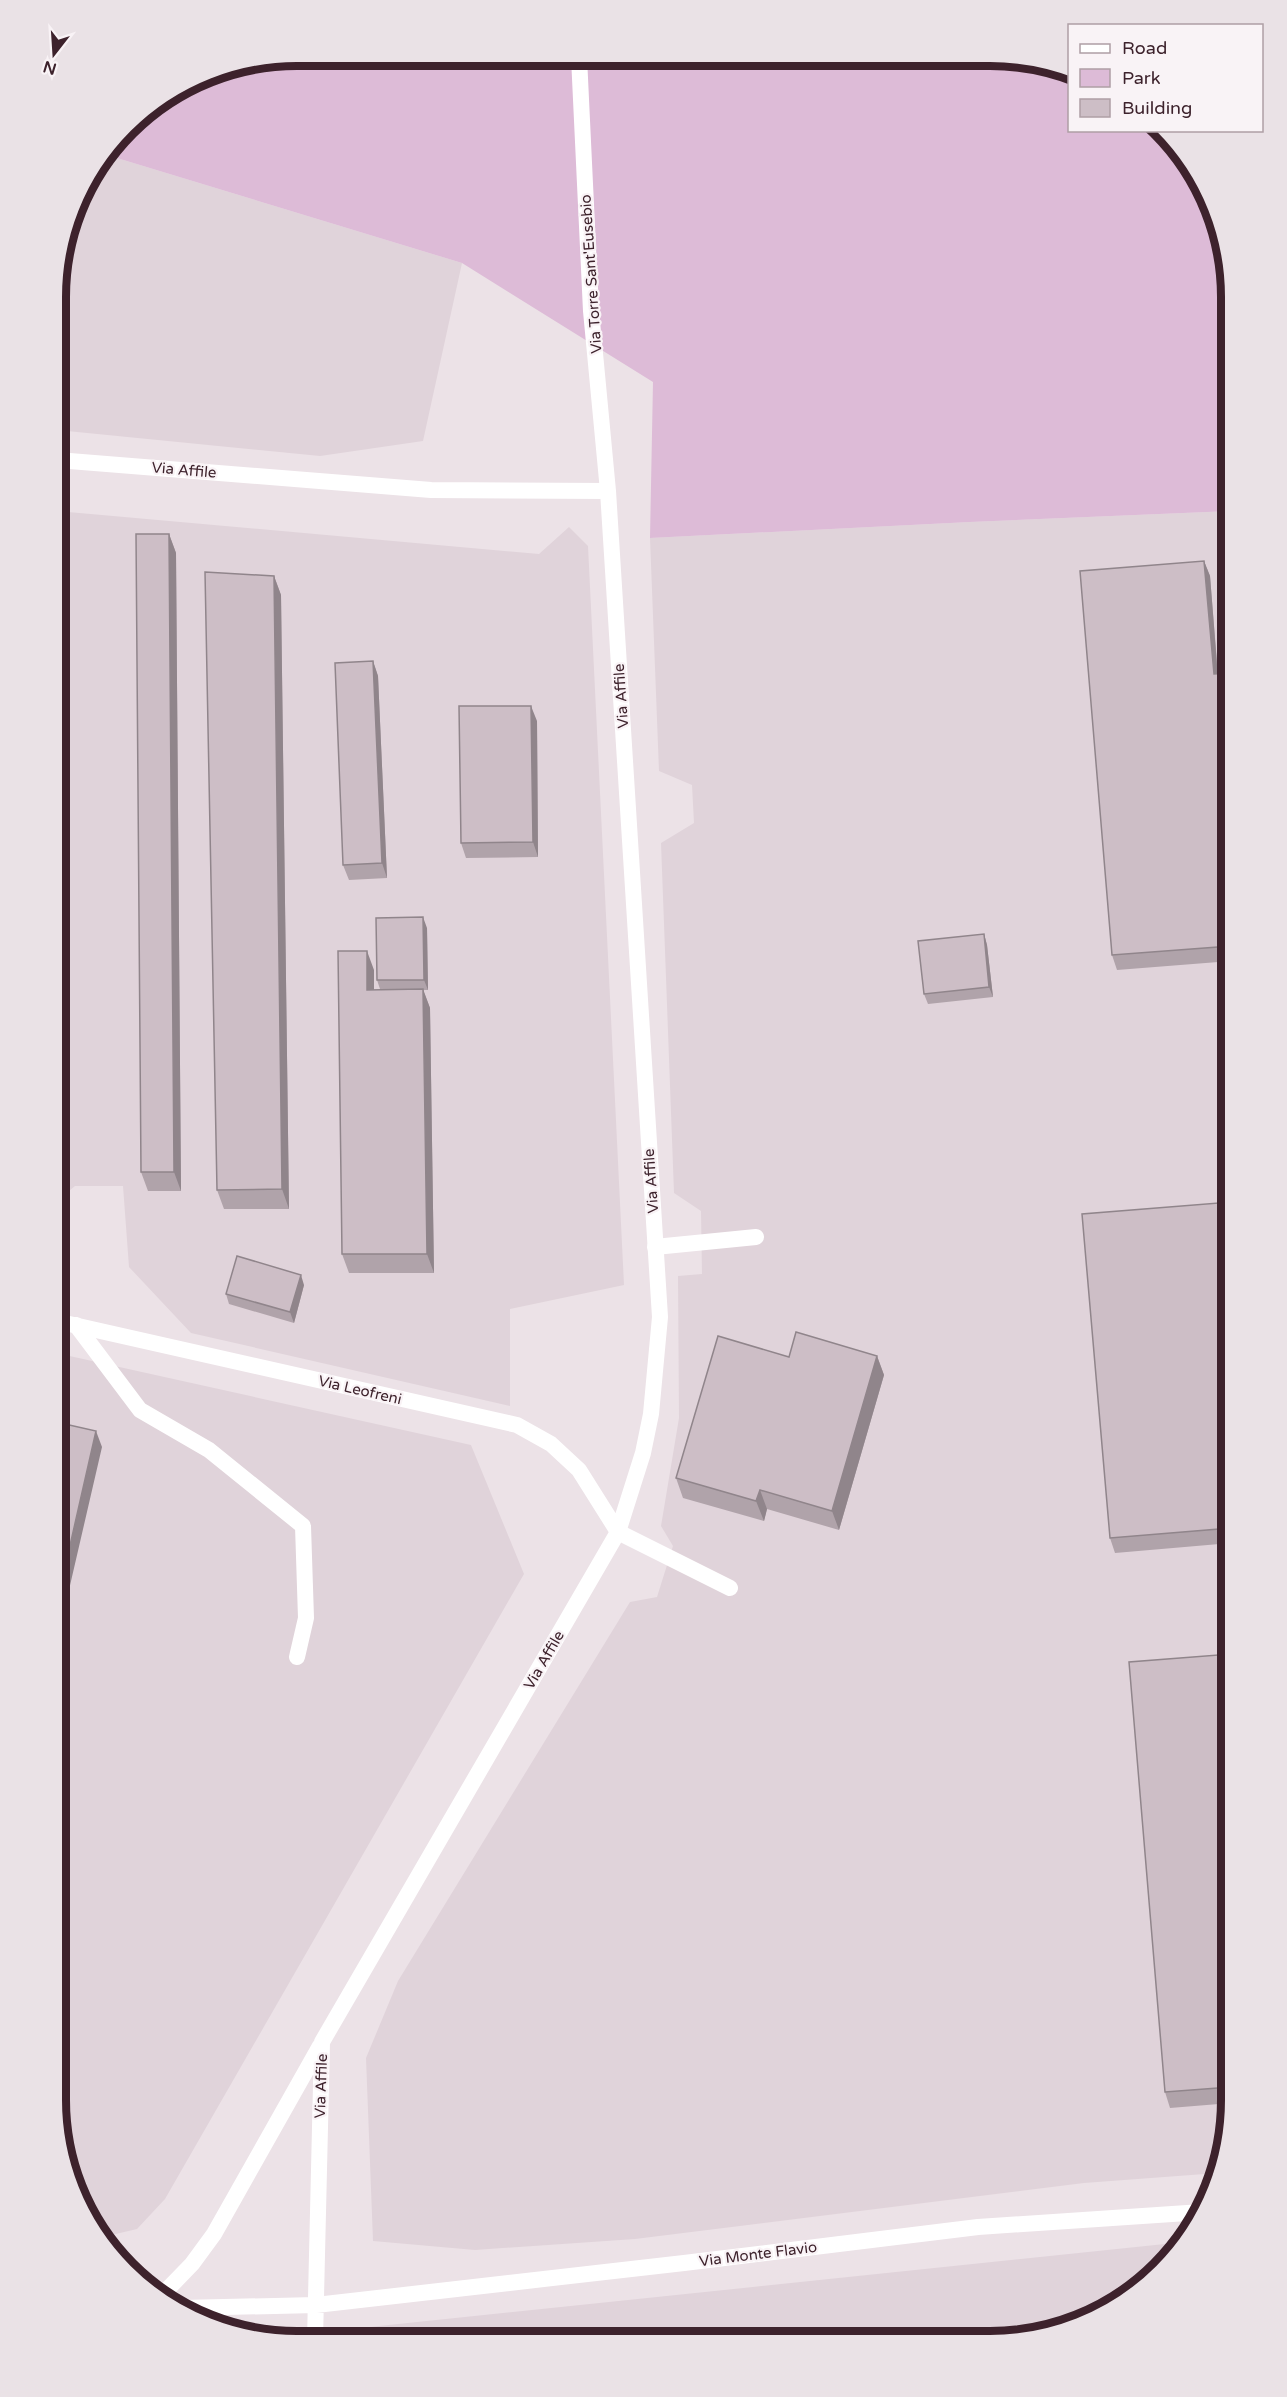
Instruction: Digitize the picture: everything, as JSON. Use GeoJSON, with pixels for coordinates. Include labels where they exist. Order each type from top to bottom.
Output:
{"type":"FeatureCollection","features":[{"type":"Feature","properties":{"kind":"street","name":"Via Torre Sant'Eusebio"},"geometry":{"type":"LineString","coordinates":[[579,66],[591,311],[608,491]]}},
{"type":"Feature","properties":{"kind":"street","name":"Via Affile"},"geometry":{"type":"LineString","coordinates":[[66,461],[431,490],[608,491],[660,1317],[651,1414],[643,1453],[618,1532],[322,2042],[315,2331]]}},
{"type":"Feature","properties":{"kind":"street"},"geometry":{"type":"LineString","coordinates":[[656,1247],[756,1237]]}},
{"type":"Feature","properties":{"kind":"street","name":"Via Leofreni"},"geometry":{"type":"LineString","coordinates":[[66,1323],[517,1425],[552,1444],[579,1470],[618,1532]]}},
{"type":"Feature","properties":{"kind":"street"},"geometry":{"type":"LineString","coordinates":[[76,1325],[140,1410],[209,1450],[303,1526],[306,1617],[297,1657]]}},
{"type":"Feature","properties":{"kind":"street"},"geometry":{"type":"LineString","coordinates":[[618,1532],[730,1588]]}},
{"type":"Feature","properties":{"kind":"street"},"geometry":{"type":"LineString","coordinates":[[167,2290],[192,2264],[214,2234],[322,2042]]}},
{"type":"Feature","properties":{"kind":"street","name":"Via Monte Flavio"},"geometry":{"type":"LineString","coordinates":[[197,2308],[316,2305],[684,2264],[978,2227],[1192,2213]]}},
{"type":"Feature","properties":{"kind":"shaded area"},"geometry":{"type":"Polygon","coordinates":[[[113,157],[462,263],[423,441],[320,456],[66,431],[66,282],[70,252],[78,223],[90,195],[113,157]]]}},
{"type":"Feature","properties":{"kind":"shaded area"},"geometry":{"type":"Polygon","coordinates":[[[1221,511],[1221,2115],[1217,2145],[1209,2174],[1084,2183],[635,2239],[475,2250],[373,2241],[366,2058],[398,1981],[630,1602],[657,1597],[673,1546],[661,1526],[679,1418],[678,1276],[702,1274],[701,1211],[674,1193],[661,843],[694,823],[692,785],[659,771],[650,538],[1221,511]]]}},
{"type":"Feature","properties":{"kind":"shaded area"},"geometry":{"type":"Polygon","coordinates":[[[66,512],[539,554],[569,527],[588,546],[624,1285],[510,1309],[510,1406],[191,1333],[129,1267],[123,1186],[75,1186],[66,1194],[66,512]]]}},
{"type":"Feature","properties":{"kind":"shaded area"},"geometry":{"type":"Polygon","coordinates":[[[66,1355],[471,1445],[524,1574],[165,2199],[137,2229],[110,2235],[97,2216],[78,2174],[70,2145],[66,2115],[66,1355]]]}},
{"type":"Feature","properties":{"kind":"shaded area"},"geometry":{"type":"Polygon","coordinates":[[[1171,2243],[1142,2274],[1106,2300],[1064,2319],[1035,2327],[1005,2331],[341,2330],[1171,2243]]]}},
{"type":"Feature","properties":{"kind":"green space"},"geometry":{"type":"Polygon","coordinates":[[[282,66],[1005,66],[1035,70],[1064,78],[1068,80],[1068,132],[1151,132],[1182,169],[1209,223],[1217,252],[1221,282],[1221,511],[650,538],[653,382],[462,263],[113,157],[145,123],[181,97],[223,78],[252,70],[282,66]]]}},
{"type":"Feature","properties":{"kind":"building"},"geometry":{"type":"Polygon","coordinates":[[[136,534],[169,534],[174,1172],[141,1172],[136,534]]]}},
{"type":"Feature","properties":{"kind":"building"},"geometry":{"type":"Polygon","coordinates":[[[1204,561],[1214,674],[1221,674],[1221,947],[1112,955],[1080,571],[1204,561]]]}},
{"type":"Feature","properties":{"kind":"building"},"geometry":{"type":"Polygon","coordinates":[[[205,572],[274,576],[282,1189],[217,1190],[205,572]]]}},
{"type":"Feature","properties":{"kind":"building"},"geometry":{"type":"Polygon","coordinates":[[[373,661],[382,863],[343,865],[335,663],[373,661]]]}},
{"type":"Feature","properties":{"kind":"building"},"geometry":{"type":"Polygon","coordinates":[[[459,706],[531,706],[533,842],[461,843],[459,706]]]}},
{"type":"Feature","properties":{"kind":"building"},"geometry":{"type":"Polygon","coordinates":[[[423,917],[424,980],[377,980],[376,918],[423,917]]]}},
{"type":"Feature","properties":{"kind":"building"},"geometry":{"type":"Polygon","coordinates":[[[984,934],[989,987],[924,994],[918,941],[984,934]]]}},
{"type":"Feature","properties":{"kind":"building"},"geometry":{"type":"Polygon","coordinates":[[[338,951],[367,951],[367,990],[423,989],[427,1254],[342,1254],[338,951]]]}},
{"type":"Feature","properties":{"kind":"building"},"geometry":{"type":"Polygon","coordinates":[[[1221,1203],[1221,1529],[1110,1538],[1082,1214],[1221,1203]]]}},
{"type":"Feature","properties":{"kind":"building"},"geometry":{"type":"Polygon","coordinates":[[[237,1256],[301,1275],[290,1312],[226,1294],[237,1256]]]}},
{"type":"Feature","properties":{"kind":"building"},"geometry":{"type":"Polygon","coordinates":[[[796,1332],[877,1356],[832,1511],[760,1490],[756,1501],[676,1478],[718,1336],[789,1357],[796,1332]]]}},
{"type":"Feature","properties":{"kind":"building"},"geometry":{"type":"Polygon","coordinates":[[[66,1424],[96,1431],[66,1563],[66,1424]]]}},
{"type":"Feature","properties":{"kind":"building"},"geometry":{"type":"Polygon","coordinates":[[[1221,1655],[1221,2088],[1165,2092],[1129,1662],[1221,1655]]]}}]}
